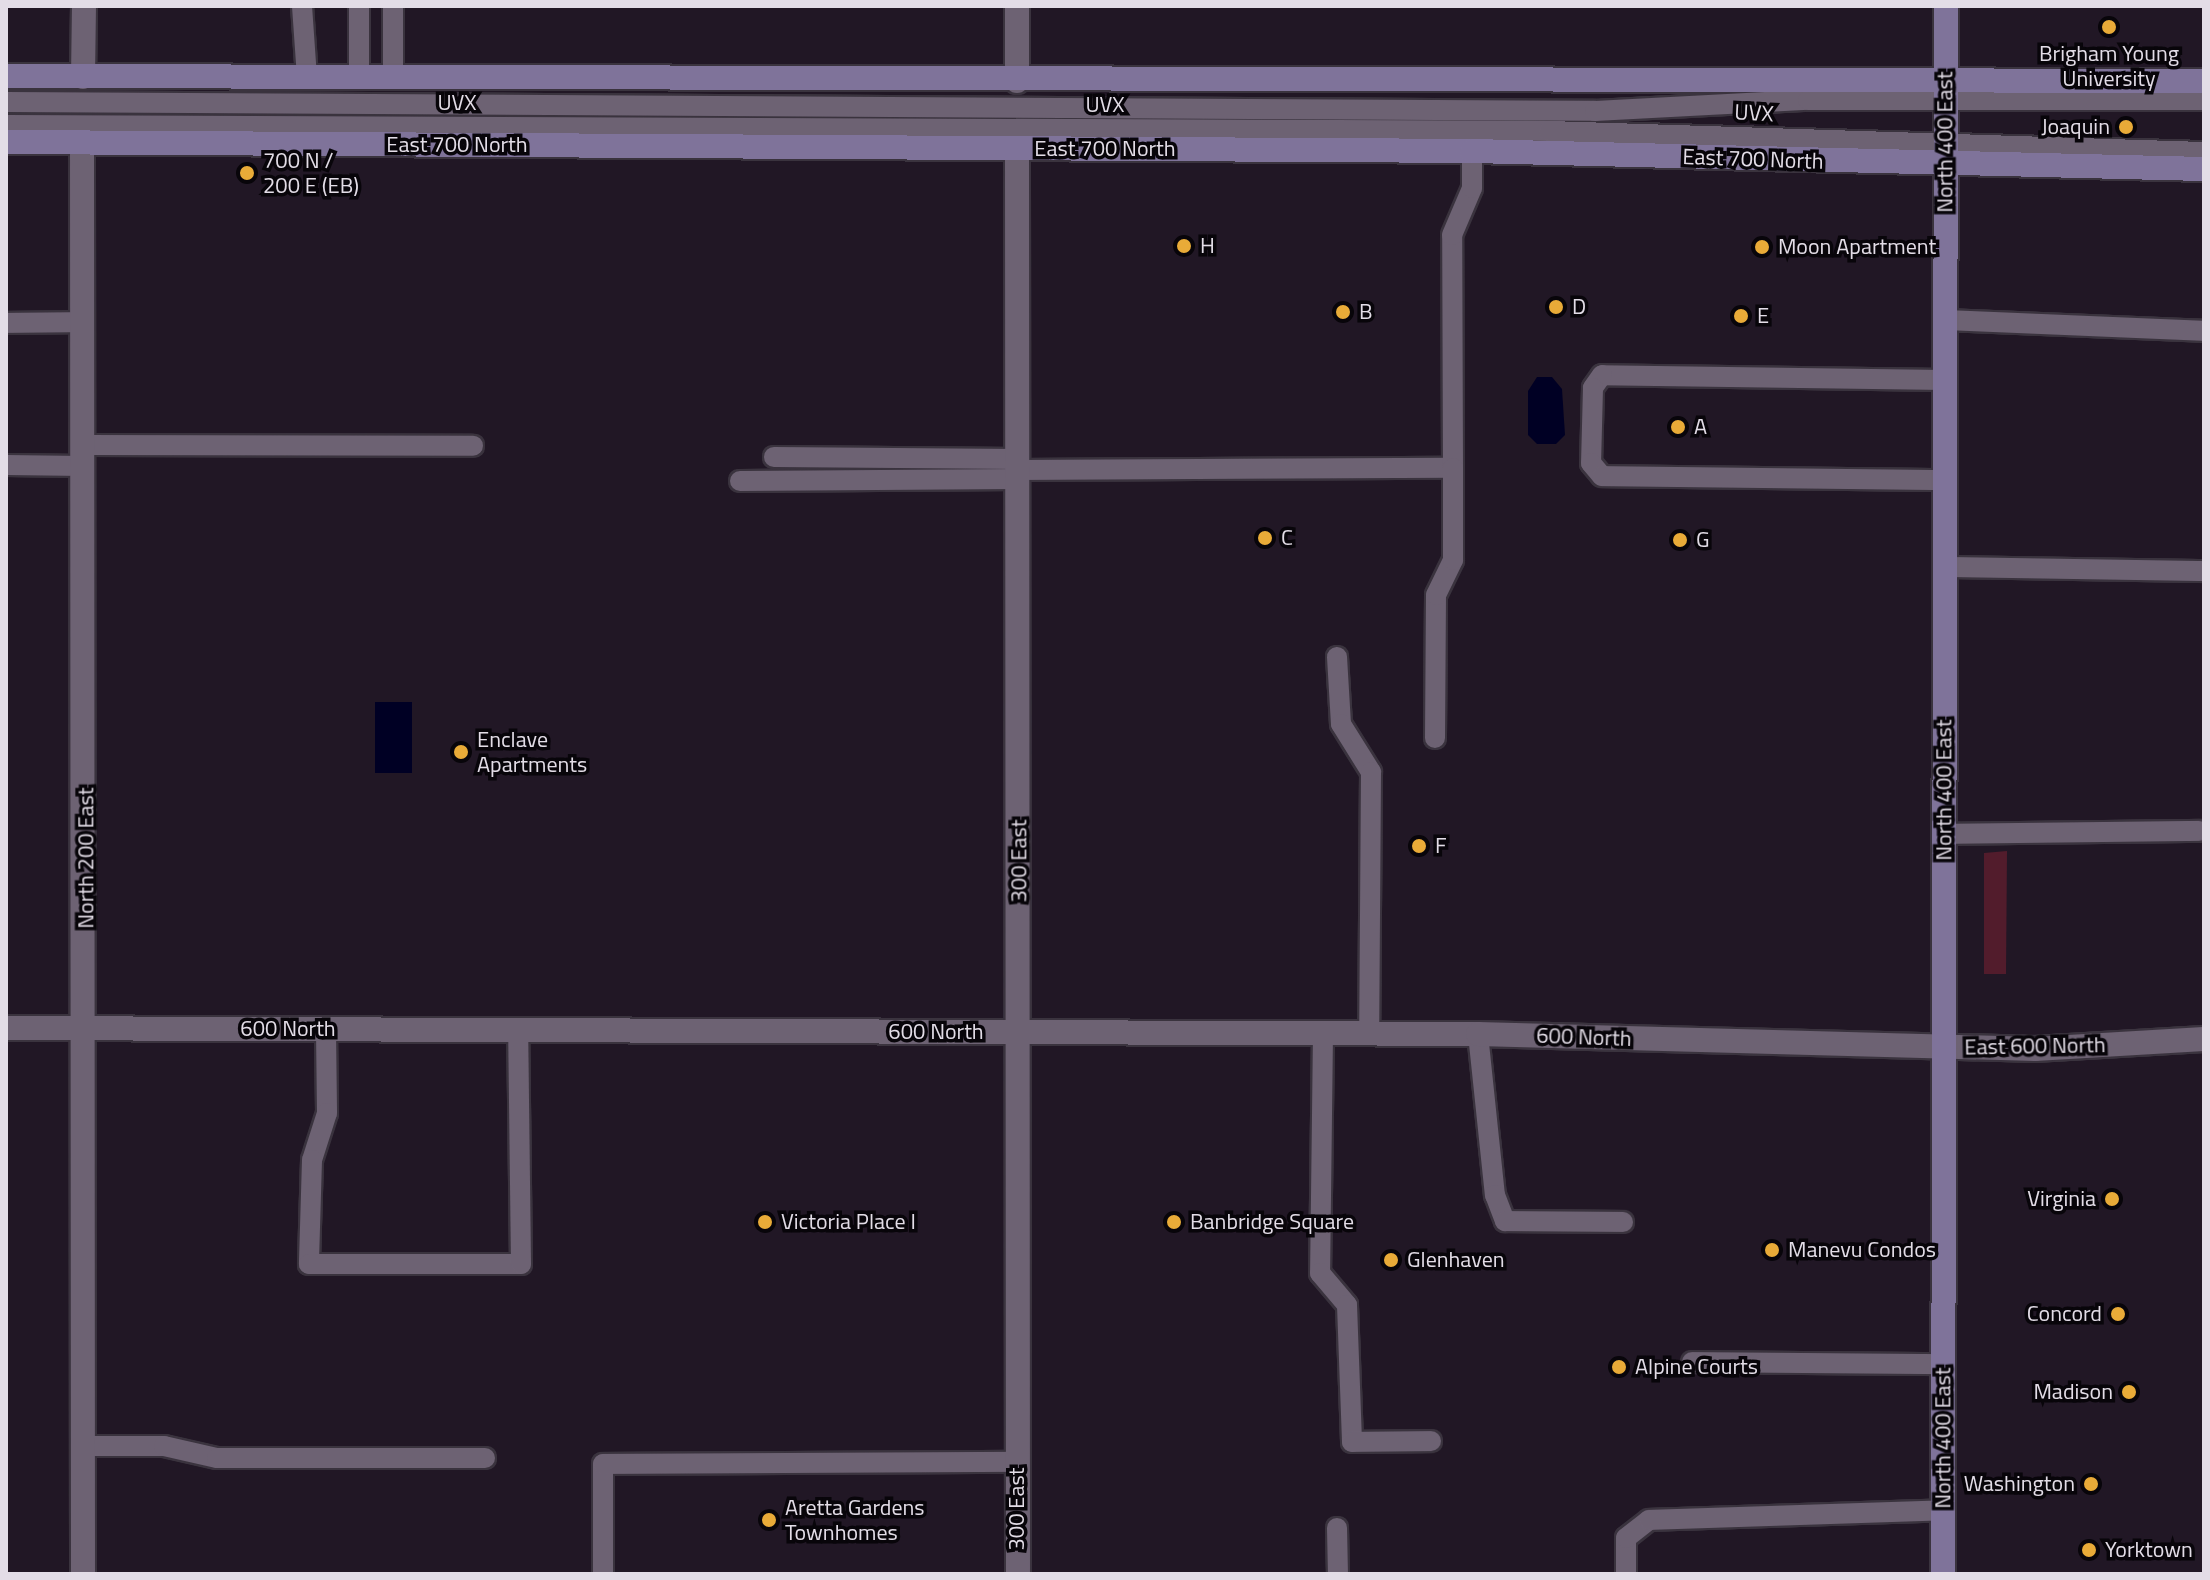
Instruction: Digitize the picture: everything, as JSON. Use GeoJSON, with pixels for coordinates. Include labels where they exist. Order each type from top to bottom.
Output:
{"type":"FeatureCollection","features":[{"type":"Feature","properties":{"kind":"main road","name":"North 400 East"},"geometry":{"type":"LineString","coordinates":[[1943,1574],[1946,6]]}},
{"type":"Feature","properties":{"kind":"main road"},"geometry":{"type":"LineString","coordinates":[[6,76],[1945,90],[2204,81]]}},
{"type":"Feature","properties":{"kind":"main road","name":"East 700 North"},"geometry":{"type":"LineString","coordinates":[[6,142],[1472,151],[1945,157],[2204,169]]}},
{"type":"Feature","properties":{"kind":"street"},"geometry":{"type":"LineString","coordinates":[[83,77],[84,6]]}},
{"type":"Feature","properties":{"kind":"street"},"geometry":{"type":"LineString","coordinates":[[1017,6],[1017,81]]}},
{"type":"Feature","properties":{"kind":"street","name":"North 200 East"},"geometry":{"type":"LineString","coordinates":[[82,143],[87,1028],[83,1574]]}},
{"type":"Feature","properties":{"kind":"street","name":"300 East"},"geometry":{"type":"LineString","coordinates":[[1017,148],[1018,1574]]}},
{"type":"Feature","properties":{"kind":"street","name":"600 North"},"geometry":{"type":"LineString","coordinates":[[6,1028],[1478,1034],[1865,1046]]}},
{"type":"Feature","properties":{"kind":"street","name":"East 600 North"},"geometry":{"type":"LineString","coordinates":[[1865,1046],[1943,1048],[2204,1039]]}},
{"type":"Feature","properties":{"kind":"lane"},"geometry":{"type":"LineString","coordinates":[[302,6],[307,78]]}},
{"type":"Feature","properties":{"kind":"lane"},"geometry":{"type":"LineString","coordinates":[[359,6],[359,78]]}},
{"type":"Feature","properties":{"kind":"lane"},"geometry":{"type":"LineString","coordinates":[[393,6],[393,78]]}},
{"type":"Feature","properties":{"kind":"lane","name":"UVX"},"geometry":{"type":"LineString","coordinates":[[6,102],[1595,111],[1945,90],[2204,100]]}},
{"type":"Feature","properties":{"kind":"lane","name":"UVX"},"geometry":{"type":"LineString","coordinates":[[6,125],[1533,131],[1945,157],[2204,152]]}},
{"type":"Feature","properties":{"kind":"lane"},"geometry":{"type":"LineString","coordinates":[[1435,738],[1436,595],[1453,560],[1452,235],[1472,188],[1472,151]]}},
{"type":"Feature","properties":{"kind":"lane"},"geometry":{"type":"LineString","coordinates":[[1944,320],[2204,331]]}},
{"type":"Feature","properties":{"kind":"lane"},"geometry":{"type":"LineString","coordinates":[[6,323],[83,322]]}},
{"type":"Feature","properties":{"kind":"lane"},"geometry":{"type":"LineString","coordinates":[[1944,380],[1602,375],[1593,388],[1591,463],[1602,476],[1944,480]]}},
{"type":"Feature","properties":{"kind":"lane"},"geometry":{"type":"LineString","coordinates":[[6,465],[83,456],[473,446]]}},
{"type":"Feature","properties":{"kind":"lane"},"geometry":{"type":"LineString","coordinates":[[774,457],[1017,470]]}},
{"type":"Feature","properties":{"kind":"lane"},"geometry":{"type":"LineString","coordinates":[[740,481],[1017,470],[1453,468]]}},
{"type":"Feature","properties":{"kind":"lane"},"geometry":{"type":"LineString","coordinates":[[1944,567],[2204,571]]}},
{"type":"Feature","properties":{"kind":"lane"},"geometry":{"type":"LineString","coordinates":[[1337,657],[1341,724],[1371,772],[1369,1033]]}},
{"type":"Feature","properties":{"kind":"lane"},"geometry":{"type":"LineString","coordinates":[[1944,834],[2199,831]]}},
{"type":"Feature","properties":{"kind":"lane"},"geometry":{"type":"LineString","coordinates":[[326,1030],[327,1113],[312,1160],[309,1264],[521,1264],[518,1030]]}},
{"type":"Feature","properties":{"kind":"lane"},"geometry":{"type":"LineString","coordinates":[[1323,1033],[1320,1273],[1347,1305],[1352,1442],[1431,1441]]}},
{"type":"Feature","properties":{"kind":"lane"},"geometry":{"type":"LineString","coordinates":[[1478,1034],[1495,1195],[1505,1221],[1623,1222]]}},
{"type":"Feature","properties":{"kind":"lane"},"geometry":{"type":"LineString","coordinates":[[1692,1362],[1943,1364]]}},
{"type":"Feature","properties":{"kind":"lane"},"geometry":{"type":"LineString","coordinates":[[84,1446],[164,1446],[217,1458],[485,1458]]}},
{"type":"Feature","properties":{"kind":"lane"},"geometry":{"type":"LineString","coordinates":[[603,1574],[603,1464],[1017,1462]]}},
{"type":"Feature","properties":{"kind":"lane"},"geometry":{"type":"LineString","coordinates":[[1626,1574],[1626,1538],[1649,1520],[1943,1510]]}},
{"type":"Feature","properties":{"kind":"lane"},"geometry":{"type":"LineString","coordinates":[[1337,1528],[1338,1574]]}},
{"type":"Feature","properties":{"kind":"shaded area"},"geometry":{"type":"Polygon","coordinates":[[[2007,851],[2006,974],[1984,974],[1984,853],[2007,851]]]}},
{"type":"Feature","properties":{"kind":"water"},"geometry":{"type":"Polygon","coordinates":[[[1537,377],[1552,377],[1562,389],[1565,435],[1556,444],[1537,444],[1528,435],[1528,391],[1537,377]]]}},
{"type":"Feature","properties":{"kind":"water"},"geometry":{"type":"Polygon","coordinates":[[[375,702],[412,702],[412,773],[375,773],[375,702]]]}},
{"type":"Feature","properties":{"kind":"place","name":"Brigham Young University"},"geometry":{"type":"Point","coordinates":[2109,27]}},
{"type":"Feature","properties":{"kind":"place","name":"Joaquin"},"geometry":{"type":"Point","coordinates":[2126,127]}},
{"type":"Feature","properties":{"kind":"place","name":"700 N / 200 E (EB)"},"geometry":{"type":"Point","coordinates":[247,173]}},
{"type":"Feature","properties":{"kind":"place","name":"H"},"geometry":{"type":"Point","coordinates":[1184,246]}},
{"type":"Feature","properties":{"kind":"place","name":"Moon Apartment"},"geometry":{"type":"Point","coordinates":[1762,247]}},
{"type":"Feature","properties":{"kind":"place","name":"D"},"geometry":{"type":"Point","coordinates":[1556,307]}},
{"type":"Feature","properties":{"kind":"place","name":"B"},"geometry":{"type":"Point","coordinates":[1343,312]}},
{"type":"Feature","properties":{"kind":"place","name":"E"},"geometry":{"type":"Point","coordinates":[1741,316]}},
{"type":"Feature","properties":{"kind":"place","name":"A"},"geometry":{"type":"Point","coordinates":[1678,427]}},
{"type":"Feature","properties":{"kind":"place","name":"C"},"geometry":{"type":"Point","coordinates":[1265,538]}},
{"type":"Feature","properties":{"kind":"place","name":"G"},"geometry":{"type":"Point","coordinates":[1680,540]}},
{"type":"Feature","properties":{"kind":"place","name":"Enclave Apartments"},"geometry":{"type":"Point","coordinates":[461,752]}},
{"type":"Feature","properties":{"kind":"place","name":"F"},"geometry":{"type":"Point","coordinates":[1419,846]}},
{"type":"Feature","properties":{"kind":"place","name":"Virginia"},"geometry":{"type":"Point","coordinates":[2112,1199]}},
{"type":"Feature","properties":{"kind":"place","name":"Victoria Place I"},"geometry":{"type":"Point","coordinates":[765,1222]}},
{"type":"Feature","properties":{"kind":"place","name":"Banbridge Square"},"geometry":{"type":"Point","coordinates":[1174,1222]}},
{"type":"Feature","properties":{"kind":"place","name":"Manevu Condos"},"geometry":{"type":"Point","coordinates":[1772,1250]}},
{"type":"Feature","properties":{"kind":"place","name":"Glenhaven"},"geometry":{"type":"Point","coordinates":[1391,1260]}},
{"type":"Feature","properties":{"kind":"place","name":"Concord"},"geometry":{"type":"Point","coordinates":[2118,1314]}},
{"type":"Feature","properties":{"kind":"place","name":"Alpine Courts"},"geometry":{"type":"Point","coordinates":[1619,1367]}},
{"type":"Feature","properties":{"kind":"place","name":"Madison"},"geometry":{"type":"Point","coordinates":[2129,1392]}},
{"type":"Feature","properties":{"kind":"place","name":"Washington"},"geometry":{"type":"Point","coordinates":[2091,1484]}},
{"type":"Feature","properties":{"kind":"place","name":"Aretta Gardens Townhomes"},"geometry":{"type":"Point","coordinates":[769,1520]}},
{"type":"Feature","properties":{"kind":"place","name":"Yorktown"},"geometry":{"type":"Point","coordinates":[2089,1550]}}]}
